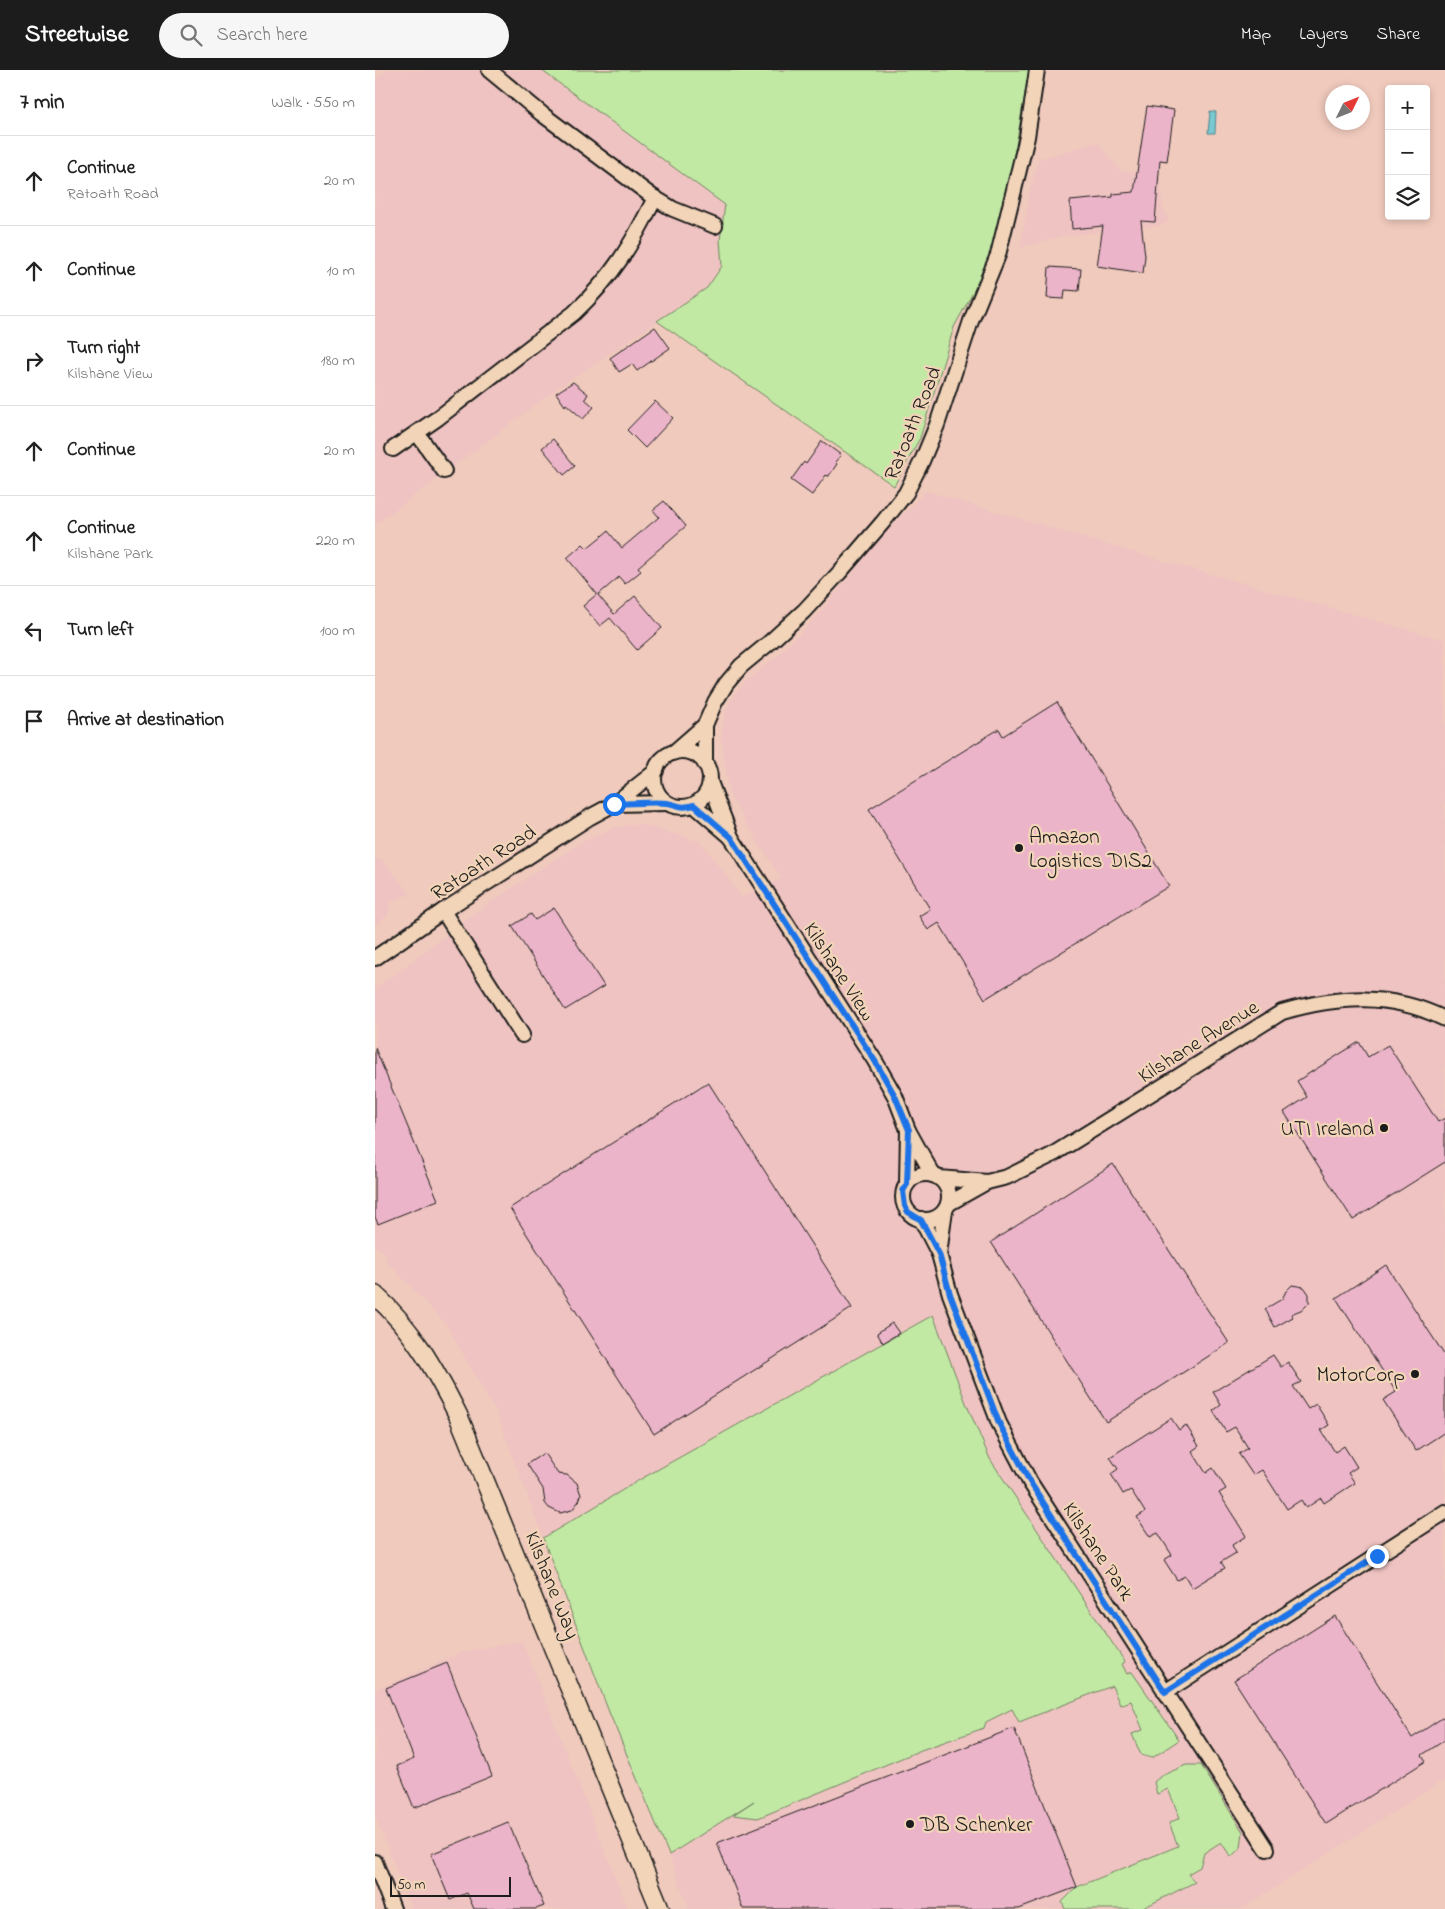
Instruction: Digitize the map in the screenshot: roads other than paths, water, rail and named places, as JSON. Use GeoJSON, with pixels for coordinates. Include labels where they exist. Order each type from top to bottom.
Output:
{"type":"FeatureCollection","features":[{"type":"Feature","properties":{"kind":"street"},"geometry":{"type":"LineString","coordinates":[[489,70],[542,114],[655,198],[673,209],[715,226]]}},
{"type":"Feature","properties":{"kind":"street","name":"Ratoath Road"},"geometry":{"type":"LineString","coordinates":[[705,764],[705,725],[715,702],[726,684],[741,666],[804,611],[839,573],[906,493],[920,466],[937,425],[971,321],[998,254],[1025,145],[1037,70]]}},
{"type":"Feature","properties":{"kind":"street"},"geometry":{"type":"LineString","coordinates":[[393,449],[547,335],[594,294],[616,268],[633,241],[655,198]]}},
{"type":"Feature","properties":{"kind":"street"},"geometry":{"type":"LineString","coordinates":[[417,433],[444,471]]}},
{"type":"Feature","properties":{"kind":"street","name":"Ratoath Road"},"geometry":{"type":"LineString","coordinates":[[673,753],[705,725]]}},
{"type":"Feature","properties":{"kind":"street"},"geometry":{"type":"LineString","coordinates":[[673,753],[693,754],[705,764],[709,773],[708,791],[694,805],[676,807],[667,803],[660,796],[656,788],[654,779],[659,763],[673,753]]}},
{"type":"Feature","properties":{"kind":"street","name":"Ratoath Road"},"geometry":{"type":"LineString","coordinates":[[375,958],[443,911],[590,817],[614,804],[656,771]]}},
{"type":"Feature","properties":{"kind":"street","name":"Kilshane View"},"geometry":{"type":"LineString","coordinates":[[710,782],[731,837],[875,1061],[895,1096],[909,1130],[936,1177]]}},
{"type":"Feature","properties":{"kind":"street","name":"Ratoath Road"},"geometry":{"type":"LineString","coordinates":[[614,804],[667,803]]}},
{"type":"Feature","properties":{"kind":"street","name":"Kilshane View"},"geometry":{"type":"LineString","coordinates":[[694,805],[731,837]]}},
{"type":"Feature","properties":{"kind":"street"},"geometry":{"type":"LineString","coordinates":[[443,911],[522,1035]]}},
{"type":"Feature","properties":{"kind":"street","name":"Kilshane Avenue"},"geometry":{"type":"LineString","coordinates":[[946,1207],[987,1182],[1007,1177],[1051,1155],[1282,1012],[1317,1003],[1363,999],[1409,1004],[1445,1019]]}},
{"type":"Feature","properties":{"kind":"street","name":"Kilshane View"},"geometry":{"type":"LineString","coordinates":[[907,1184],[909,1130]]}},
{"type":"Feature","properties":{"kind":"street"},"geometry":{"type":"LineString","coordinates":[[918,1175],[936,1177],[948,1190],[946,1207],[935,1218],[921,1220],[908,1212],[905,1206],[903,1191],[907,1184],[918,1175]]}},
{"type":"Feature","properties":{"kind":"street","name":"Kilshane Avenue"},"geometry":{"type":"LineString","coordinates":[[936,1177],[987,1182]]}},
{"type":"Feature","properties":{"kind":"street","name":"Kilshane Park"},"geometry":{"type":"LineString","coordinates":[[939,1254],[946,1207]]}},
{"type":"Feature","properties":{"kind":"street","name":"Kilshane Park"},"geometry":{"type":"LineString","coordinates":[[921,1220],[939,1254],[950,1294],[1002,1429],[1030,1482],[1267,1849]]}},
{"type":"Feature","properties":{"kind":"street","name":"Kilshane Way"},"geometry":{"type":"LineString","coordinates":[[375,1295],[408,1331],[437,1373],[458,1415],[660,1909]]}},
{"type":"Feature","properties":{"kind":"street"},"geometry":{"type":"LineString","coordinates":[[1165,1692],[1445,1512]]}},
{"type":"Feature","properties":{"kind":"street"},"geometry":{"type":"LineString","coordinates":[[375,1862],[393,1909]]}},
{"type":"Feature","properties":{"kind":"water"},"geometry":{"type":"Polygon","coordinates":[[[1210,111],[1216,112],[1215,133],[1208,133],[1210,111]]]}},
{"type":"Feature","properties":{"kind":"place","name":"Amazon Logistics DIS2"},"geometry":{"type":"Point","coordinates":[1019,848]}},
{"type":"Feature","properties":{"kind":"place","name":"UTI Ireland"},"geometry":{"type":"Point","coordinates":[1384,1128]}},
{"type":"Feature","properties":{"kind":"place","name":"MotorCorp"},"geometry":{"type":"Point","coordinates":[1415,1374]}},
{"type":"Feature","properties":{"kind":"place","name":"DB Schenker"},"geometry":{"type":"Point","coordinates":[910,1824]}}]}
